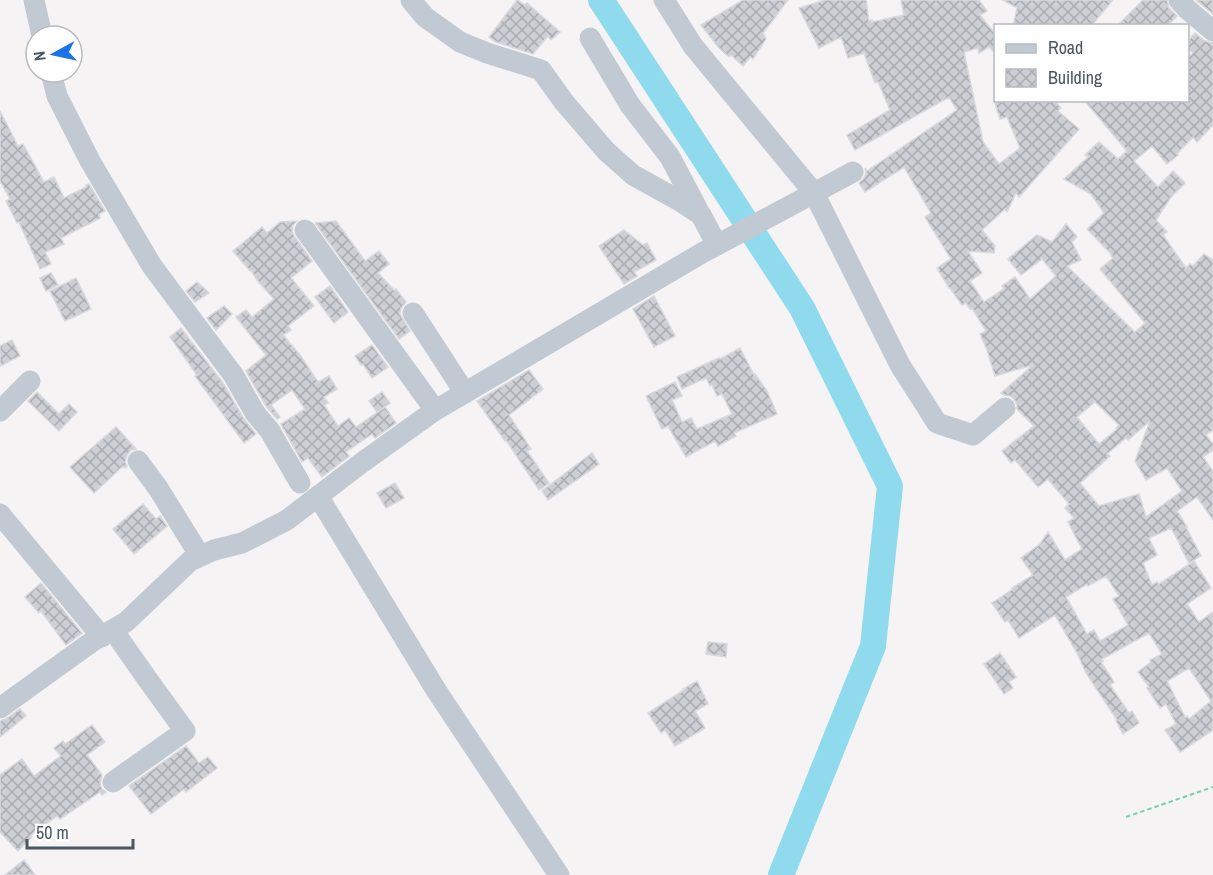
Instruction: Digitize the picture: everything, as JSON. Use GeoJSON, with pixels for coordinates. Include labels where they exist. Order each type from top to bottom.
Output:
{"type":"FeatureCollection","features":[{"type":"Feature","properties":{"kind":"street"},"geometry":{"type":"LineString","coordinates":[[34,0],[39,24]]}},
{"type":"Feature","properties":{"kind":"street"},"geometry":{"type":"LineString","coordinates":[[411,0],[425,17],[460,42],[541,70],[564,102],[606,151],[633,175],[701,215]]}},
{"type":"Feature","properties":{"kind":"street"},"geometry":{"type":"LineString","coordinates":[[664,0],[693,46],[814,193],[900,365],[937,423],[974,435],[1005,408]]}},
{"type":"Feature","properties":{"kind":"street"},"geometry":{"type":"LineString","coordinates":[[1179,0],[1186,9],[1213,30]]}},
{"type":"Feature","properties":{"kind":"street"},"geometry":{"type":"LineString","coordinates":[[590,38],[630,105],[670,157],[701,215],[709,249]]}},
{"type":"Feature","properties":{"kind":"street"},"geometry":{"type":"LineString","coordinates":[[54,84],[57,96],[90,161],[152,266],[234,376],[300,483]]}},
{"type":"Feature","properties":{"kind":"street"},"geometry":{"type":"LineString","coordinates":[[4,698],[126,622],[190,561],[214,550],[242,543],[287,520],[435,410],[709,249],[853,172]]}},
{"type":"Feature","properties":{"kind":"street"},"geometry":{"type":"LineString","coordinates":[[305,230],[435,410]]}},
{"type":"Feature","properties":{"kind":"street"},"geometry":{"type":"LineString","coordinates":[[413,313],[465,393]]}},
{"type":"Feature","properties":{"kind":"street"},"geometry":{"type":"LineString","coordinates":[[1,407],[30,381]]}},
{"type":"Feature","properties":{"kind":"street"},"geometry":{"type":"LineString","coordinates":[[138,461],[158,488],[200,556]]}},
{"type":"Feature","properties":{"kind":"street"},"geometry":{"type":"LineString","coordinates":[[318,496],[436,690],[559,875]]}},
{"type":"Feature","properties":{"kind":"street"},"geometry":{"type":"LineString","coordinates":[[0,514],[108,633],[185,731],[113,782]]}},
{"type":"Feature","properties":{"kind":"path"},"geometry":{"type":"LineString","coordinates":[[1125,817],[1213,787]]}},
{"type":"Feature","properties":{"kind":"building"},"geometry":{"type":"Polygon","coordinates":[[[517,0],[525,5],[527,3],[560,32],[551,40],[548,36],[533,54],[496,42],[489,37],[517,0]]]}},
{"type":"Feature","properties":{"kind":"building"},"geometry":{"type":"Polygon","coordinates":[[[743,0],[788,0],[763,33],[766,39],[753,59],[750,57],[743,66],[719,48],[701,25],[743,0]]]}},
{"type":"Feature","properties":{"kind":"building"},"geometry":{"type":"Polygon","coordinates":[[[825,0],[866,0],[869,21],[872,20],[872,22],[904,15],[901,0],[979,0],[987,11],[980,15],[994,32],[994,52],[989,47],[979,53],[978,48],[964,52],[983,142],[999,164],[1020,148],[1007,117],[1000,119],[995,102],[1056,102],[1061,108],[1058,111],[1079,129],[1019,197],[1016,193],[1007,212],[1005,209],[982,230],[995,246],[994,253],[968,251],[982,273],[970,281],[984,302],[1004,289],[1002,286],[1015,277],[1030,299],[1056,276],[1042,259],[1021,275],[1008,259],[1037,235],[1052,242],[1066,224],[1077,237],[1072,242],[1081,260],[1067,266],[1135,332],[1145,323],[1100,269],[1113,258],[1087,229],[1104,213],[1091,194],[1064,179],[1088,157],[1085,155],[1099,142],[1118,159],[1127,151],[1086,102],[1189,102],[1189,56],[1193,53],[1189,49],[1189,40],[1195,33],[1205,41],[1213,43],[1213,125],[1197,142],[1193,137],[1167,164],[1152,146],[1134,161],[1158,187],[1173,171],[1185,183],[1171,197],[1156,220],[1167,232],[1163,235],[1186,268],[1190,264],[1193,266],[1204,254],[1213,260],[1213,430],[1206,435],[1213,444],[1213,450],[1203,457],[1213,471],[1213,520],[1197,497],[1177,511],[1201,556],[1189,563],[1171,528],[1149,538],[1157,555],[1143,563],[1152,585],[1157,582],[1159,584],[1194,561],[1211,588],[1187,604],[1199,622],[1213,612],[1213,730],[1180,752],[1165,730],[1176,724],[1166,704],[1160,708],[1138,672],[1151,662],[1150,660],[1162,654],[1149,633],[1102,659],[1101,662],[1114,682],[1110,685],[1129,713],[1132,711],[1139,723],[1123,734],[1117,720],[1086,673],[1055,615],[1019,638],[1008,620],[1005,622],[992,603],[1033,575],[1021,558],[1040,544],[1048,532],[1065,560],[1082,549],[1068,522],[1074,518],[1065,508],[1069,504],[1048,479],[1038,487],[1015,460],[1011,463],[1002,451],[1034,426],[1017,409],[1014,399],[1001,393],[1033,365],[995,376],[980,334],[986,331],[972,308],[970,309],[966,303],[962,305],[937,268],[951,259],[925,217],[931,213],[904,167],[865,192],[859,183],[866,173],[865,168],[867,171],[957,110],[949,97],[855,150],[847,135],[890,110],[878,82],[875,83],[864,53],[848,58],[841,37],[819,48],[799,8],[825,0]],[[1095,402],[1077,417],[1099,444],[1119,425],[1095,402]],[[1150,421],[1107,454],[1110,456],[1080,483],[1099,506],[1139,494],[1146,517],[1182,491],[1167,468],[1146,480],[1135,461],[1150,421]],[[1106,576],[1066,597],[1087,634],[1094,630],[1100,641],[1128,625],[1113,599],[1119,596],[1106,576]],[[1189,668],[1167,681],[1185,717],[1189,719],[1211,701],[1189,668]]]}},
{"type":"Feature","properties":{"kind":"building"},"geometry":{"type":"Polygon","coordinates":[[[1003,0],[1113,0],[1093,24],[1013,24],[1017,8],[1003,0]]]}},
{"type":"Feature","properties":{"kind":"building"},"geometry":{"type":"Polygon","coordinates":[[[1143,0],[1167,0],[1169,8],[1177,16],[1169,24],[1119,24],[1143,0]]]}},
{"type":"Feature","properties":{"kind":"building"},"geometry":{"type":"Polygon","coordinates":[[[1196,0],[1213,0],[1213,14],[1196,0]]]}},
{"type":"Feature","properties":{"kind":"building"},"geometry":{"type":"Polygon","coordinates":[[[0,111],[18,146],[23,144],[44,182],[54,177],[64,198],[89,184],[105,211],[99,214],[100,218],[61,238],[64,244],[45,252],[51,264],[40,269],[19,222],[17,223],[6,201],[10,199],[0,181],[0,111]]]}},
{"type":"Feature","properties":{"kind":"building"},"geometry":{"type":"Polygon","coordinates":[[[297,221],[293,225],[292,232],[312,261],[291,278],[314,306],[288,326],[291,330],[283,335],[318,382],[329,376],[337,389],[324,397],[328,403],[324,405],[338,426],[349,418],[356,427],[385,407],[396,423],[375,438],[372,434],[346,452],[349,456],[322,477],[308,458],[302,462],[281,424],[305,409],[292,390],[271,405],[280,417],[277,419],[266,406],[246,371],[266,355],[236,317],[246,310],[252,317],[274,299],[233,251],[262,227],[267,233],[280,222],[297,221]]]}},
{"type":"Feature","properties":{"kind":"building"},"geometry":{"type":"Polygon","coordinates":[[[336,221],[365,261],[379,251],[389,264],[378,273],[394,290],[396,289],[406,302],[400,314],[410,331],[399,339],[315,223],[336,221]]]}},
{"type":"Feature","properties":{"kind":"building"},"geometry":{"type":"Polygon","coordinates":[[[624,230],[643,245],[647,243],[656,260],[634,272],[637,276],[624,284],[599,246],[624,230]]]}},
{"type":"Feature","properties":{"kind":"building"},"geometry":{"type":"Polygon","coordinates":[[[51,273],[58,285],[46,291],[40,278],[51,273]]]}},
{"type":"Feature","properties":{"kind":"building"},"geometry":{"type":"Polygon","coordinates":[[[76,278],[91,309],[65,321],[50,291],[76,278]]]}},
{"type":"Feature","properties":{"kind":"building"},"geometry":{"type":"Polygon","coordinates":[[[197,282],[209,293],[195,302],[186,291],[197,282]]]}},
{"type":"Feature","properties":{"kind":"building"},"geometry":{"type":"Polygon","coordinates":[[[330,286],[348,312],[334,323],[315,297],[330,286]]]}},
{"type":"Feature","properties":{"kind":"building"},"geometry":{"type":"Polygon","coordinates":[[[654,296],[675,336],[654,347],[633,309],[654,296]]]}},
{"type":"Feature","properties":{"kind":"building"},"geometry":{"type":"Polygon","coordinates":[[[224,306],[232,314],[216,330],[207,318],[224,306]]]}},
{"type":"Feature","properties":{"kind":"building"},"geometry":{"type":"Polygon","coordinates":[[[181,328],[223,383],[244,419],[256,434],[244,443],[195,376],[197,375],[170,337],[181,328]]]}},
{"type":"Feature","properties":{"kind":"building"},"geometry":{"type":"Polygon","coordinates":[[[12,340],[20,356],[0,366],[0,346],[12,340]]]}},
{"type":"Feature","properties":{"kind":"building"},"geometry":{"type":"Polygon","coordinates":[[[372,345],[388,367],[372,378],[355,356],[372,345]]]}},
{"type":"Feature","properties":{"kind":"building"},"geometry":{"type":"Polygon","coordinates":[[[740,348],[754,375],[767,391],[777,414],[734,433],[736,436],[718,446],[715,441],[686,457],[668,426],[662,429],[646,396],[675,382],[682,396],[672,400],[682,422],[691,418],[697,429],[732,414],[722,394],[717,396],[706,378],[682,389],[677,377],[740,348]]]}},
{"type":"Feature","properties":{"kind":"building"},"geometry":{"type":"Polygon","coordinates":[[[529,370],[543,389],[509,415],[531,449],[527,451],[549,483],[539,490],[477,401],[529,370]]]}},
{"type":"Feature","properties":{"kind":"building"},"geometry":{"type":"Polygon","coordinates":[[[37,392],[59,414],[69,404],[77,412],[59,431],[28,401],[37,392]]]}},
{"type":"Feature","properties":{"kind":"building"},"geometry":{"type":"Polygon","coordinates":[[[382,392],[390,403],[377,412],[369,401],[382,392]]]}},
{"type":"Feature","properties":{"kind":"building"},"geometry":{"type":"Polygon","coordinates":[[[116,427],[136,449],[131,450],[127,455],[125,462],[127,466],[125,468],[123,466],[94,493],[70,467],[116,427]]]}},
{"type":"Feature","properties":{"kind":"building"},"geometry":{"type":"Polygon","coordinates":[[[592,453],[599,464],[548,500],[542,491],[592,453]]]}},
{"type":"Feature","properties":{"kind":"building"},"geometry":{"type":"Polygon","coordinates":[[[395,483],[404,498],[386,508],[377,493],[395,483]]]}},
{"type":"Feature","properties":{"kind":"building"},"geometry":{"type":"Polygon","coordinates":[[[143,504],[156,519],[160,516],[167,526],[134,554],[113,529],[143,504]]]}},
{"type":"Feature","properties":{"kind":"building"},"geometry":{"type":"Polygon","coordinates":[[[41,583],[82,633],[66,645],[41,611],[39,613],[25,597],[41,583]]]}},
{"type":"Feature","properties":{"kind":"building"},"geometry":{"type":"Polygon","coordinates":[[[708,642],[727,644],[726,657],[706,654],[708,642]]]}},
{"type":"Feature","properties":{"kind":"building"},"geometry":{"type":"Polygon","coordinates":[[[1000,653],[1016,677],[1009,682],[1013,688],[1004,694],[984,664],[1000,653]]]}},
{"type":"Feature","properties":{"kind":"building"},"geometry":{"type":"Polygon","coordinates":[[[697,681],[708,704],[695,711],[705,728],[675,746],[665,730],[661,733],[648,713],[697,681]]]}},
{"type":"Feature","properties":{"kind":"building"},"geometry":{"type":"Polygon","coordinates":[[[20,709],[26,716],[0,737],[0,721],[20,709]]]}},
{"type":"Feature","properties":{"kind":"building"},"geometry":{"type":"Polygon","coordinates":[[[92,725],[105,742],[87,755],[102,775],[100,784],[106,792],[102,795],[100,792],[60,819],[57,816],[30,836],[32,837],[18,851],[0,832],[0,775],[22,759],[34,776],[61,756],[54,748],[63,741],[65,744],[92,725]]]}},
{"type":"Feature","properties":{"kind":"building"},"geometry":{"type":"Polygon","coordinates":[[[186,746],[199,763],[208,757],[217,768],[186,792],[184,789],[151,814],[129,786],[186,746]]]}},
{"type":"Feature","properties":{"kind":"building"},"geometry":{"type":"Polygon","coordinates":[[[24,860],[35,875],[5,875],[24,860]]]}},
{"type":"Feature","properties":{"kind":"waterway"},"geometry":{"type":"LineString","coordinates":[[601,0],[802,308],[890,486],[873,646],[781,875]]}}]}
